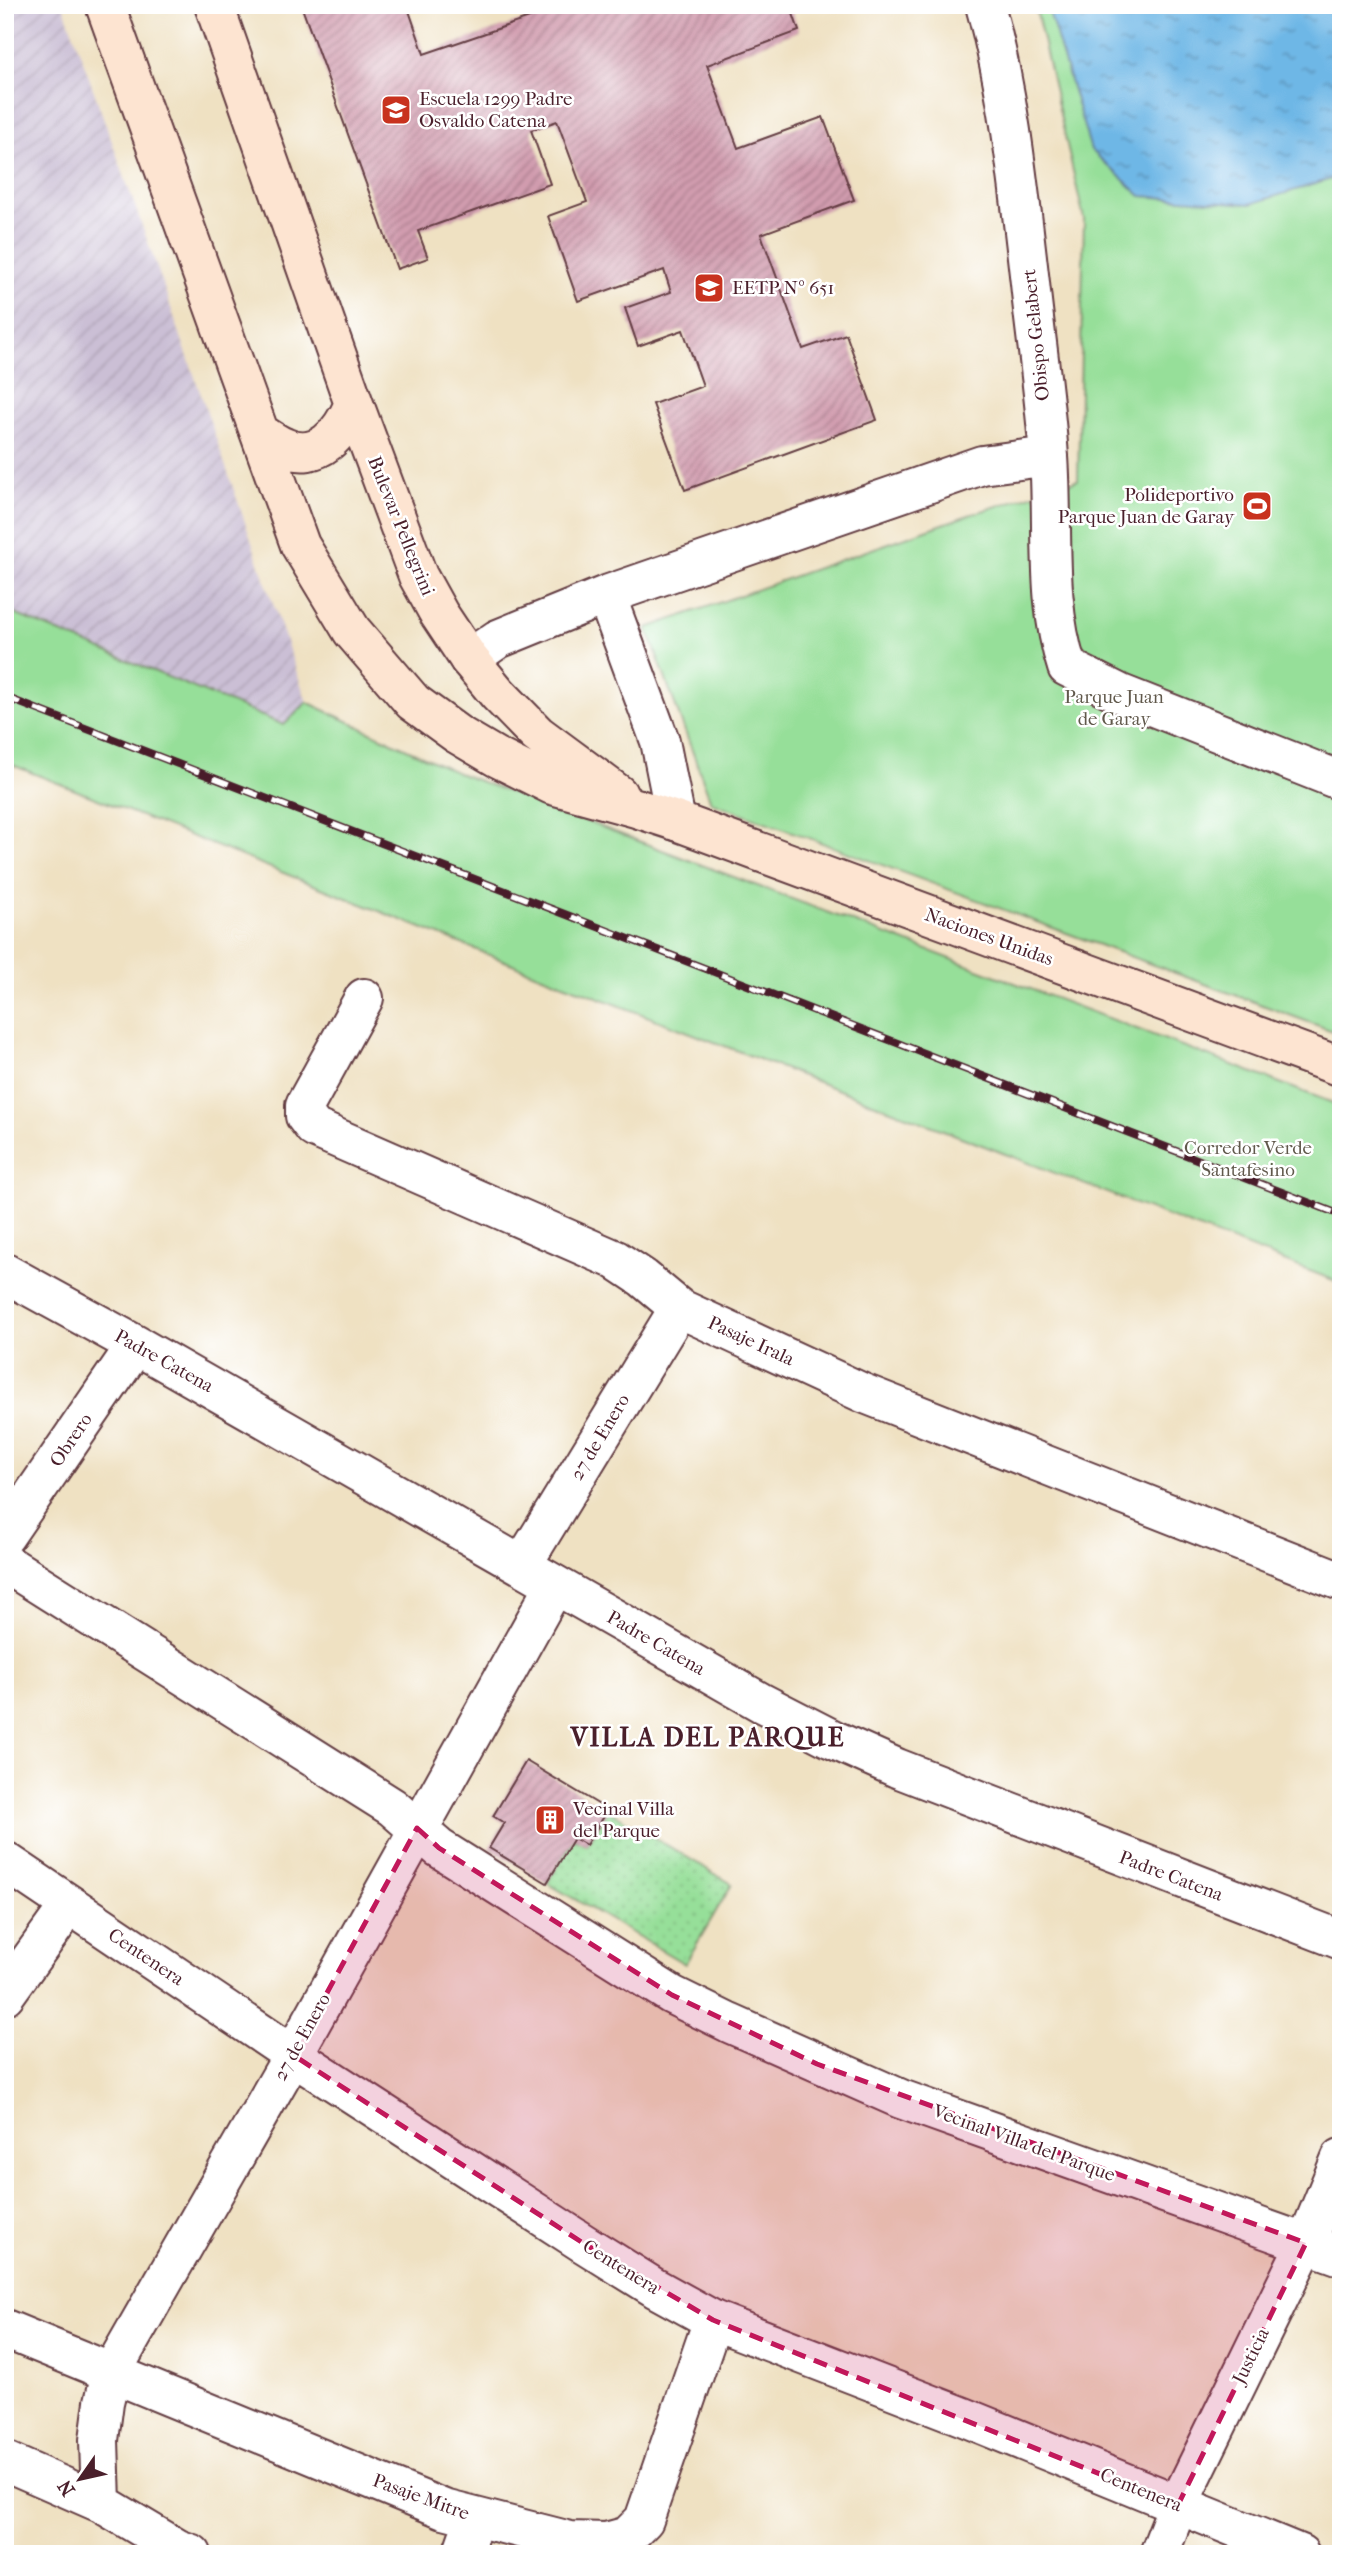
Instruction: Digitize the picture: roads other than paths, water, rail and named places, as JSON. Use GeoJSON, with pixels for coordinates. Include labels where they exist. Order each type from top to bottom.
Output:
{"type":"FeatureCollection","features":[{"type":"Feature","properties":{"kind":"street"},"geometry":{"type":"LineString","coordinates":[[105,5],[300,545],[352,631],[413,702],[457,734],[552,785],[636,808]]}},
{"type":"Feature","properties":{"kind":"street","name":"Bulevar Pellegrini"},"geometry":{"type":"LineString","coordinates":[[214,5],[354,404],[418,576],[439,614],[498,694],[537,734],[636,808]]}},
{"type":"Feature","properties":{"kind":"street","name":"Obispo Gelabert"},"geometry":{"type":"LineString","coordinates":[[985,5],[1000,58],[1016,159],[1049,456],[1055,606],[1059,644],[1067,667],[1121,694],[1341,781]]}},
{"type":"Feature","properties":{"kind":"street"},"geometry":{"type":"LineString","coordinates":[[260,433],[285,448],[302,452],[319,448],[344,427],[354,404]]}},
{"type":"Feature","properties":{"kind":"street"},"geometry":{"type":"LineString","coordinates":[[470,659],[498,639],[606,596],[982,465],[1049,456]]}},
{"type":"Feature","properties":{"kind":"street"},"geometry":{"type":"LineString","coordinates":[[606,596],[660,741],[676,821]]}},
{"type":"Feature","properties":{"kind":"street","name":"Naciones Unidas"},"geometry":{"type":"LineString","coordinates":[[636,808],[1341,1067]]}},
{"type":"Feature","properties":{"kind":"street","name":"Pasaje Irala"},"geometry":{"type":"LineString","coordinates":[[364,998],[305,1105],[304,1116],[314,1128],[616,1260],[679,1308],[863,1393],[1341,1581]]}},
{"type":"Feature","properties":{"kind":"street","name":"Padre Catena"},"geometry":{"type":"LineString","coordinates":[[5,1273],[762,1703],[843,1744],[897,1768],[1341,1940]]}},
{"type":"Feature","properties":{"kind":"street","name":"27 de Enero"},"geometry":{"type":"LineString","coordinates":[[522,1565],[679,1308]]}},
{"type":"Feature","properties":{"kind":"street","name":"Obrero"},"geometry":{"type":"LineString","coordinates":[[5,1536],[136,1345]]}},
{"type":"Feature","properties":{"kind":"street","name":"Vecinal Villa del Parque"},"geometry":{"type":"LineString","coordinates":[[5,1563],[392,1807],[439,1848],[673,1995],[792,2052],[901,2099],[1324,2250]]}},
{"type":"Feature","properties":{"kind":"street","name":"27 de Enero"},"geometry":{"type":"LineString","coordinates":[[101,2503],[99,2440],[111,2373],[293,2056],[417,1828],[555,1585]]}},
{"type":"Feature","properties":{"kind":"street","name":"Centenera"},"geometry":{"type":"LineString","coordinates":[[5,1861],[293,2056],[583,2243],[713,2320],[964,2417],[1300,2554]]}},
{"type":"Feature","properties":{"kind":"street"},"geometry":{"type":"LineString","coordinates":[[5,1995],[69,1906]]}},
{"type":"Feature","properties":{"kind":"street","name":"Justicia"},"geometry":{"type":"LineString","coordinates":[[1159,2554],[1178,2505],[1324,2250],[1341,2158]]}},
{"type":"Feature","properties":{"kind":"street","name":"Pasaje Mitre"},"geometry":{"type":"LineString","coordinates":[[5,2329],[444,2509],[570,2541],[606,2542],[628,2536],[644,2520],[713,2320]]}},
{"type":"Feature","properties":{"kind":"street"},"geometry":{"type":"LineString","coordinates":[[5,2461],[101,2503],[181,2552]]}},
{"type":"Feature","properties":{"kind":"street"},"geometry":{"type":"LineString","coordinates":[[462,2554],[475,2516]]}},
{"type":"Feature","properties":{"kind":"water"},"geometry":{"type":"Polygon","coordinates":[[[1047,5],[1341,5],[1341,176],[1250,204],[1141,196],[1091,150],[1047,5]]]}},
{"type":"Feature","properties":{"kind":"railway"},"geometry":{"type":"LineString","coordinates":[[5,697],[1341,1215]]}},
{"type":"Feature","properties":{"kind":"place","name":"Escuela 1299 Padre Osvaldo Catena"},"geometry":{"type":"Point","coordinates":[396,110]}},
{"type":"Feature","properties":{"kind":"place","name":"EETP Nº 651"},"geometry":{"type":"Point","coordinates":[709,288]}},
{"type":"Feature","properties":{"kind":"place","name":"Polideportivo Parque Juan de Garay"},"geometry":{"type":"Point","coordinates":[1257,506]}},
{"type":"Feature","properties":{"kind":"place","name":"Vecinal Villa del Parque"},"geometry":{"type":"Point","coordinates":[550,1820]}},
{"type":"Feature","properties":{"kind":"district","name":"VILLA DEL PARQUE"},"geometry":{"type":"Point","coordinates":[708,1737]}},
{"type":"Feature","properties":{"kind":"park label","name":"Parque Juan de Garay"},"geometry":{"type":"Point","coordinates":[1114,708]}},
{"type":"Feature","properties":{"kind":"park label","name":"Corredor Verde Santafesino"},"geometry":{"type":"Point","coordinates":[1248,1159]}}]}
